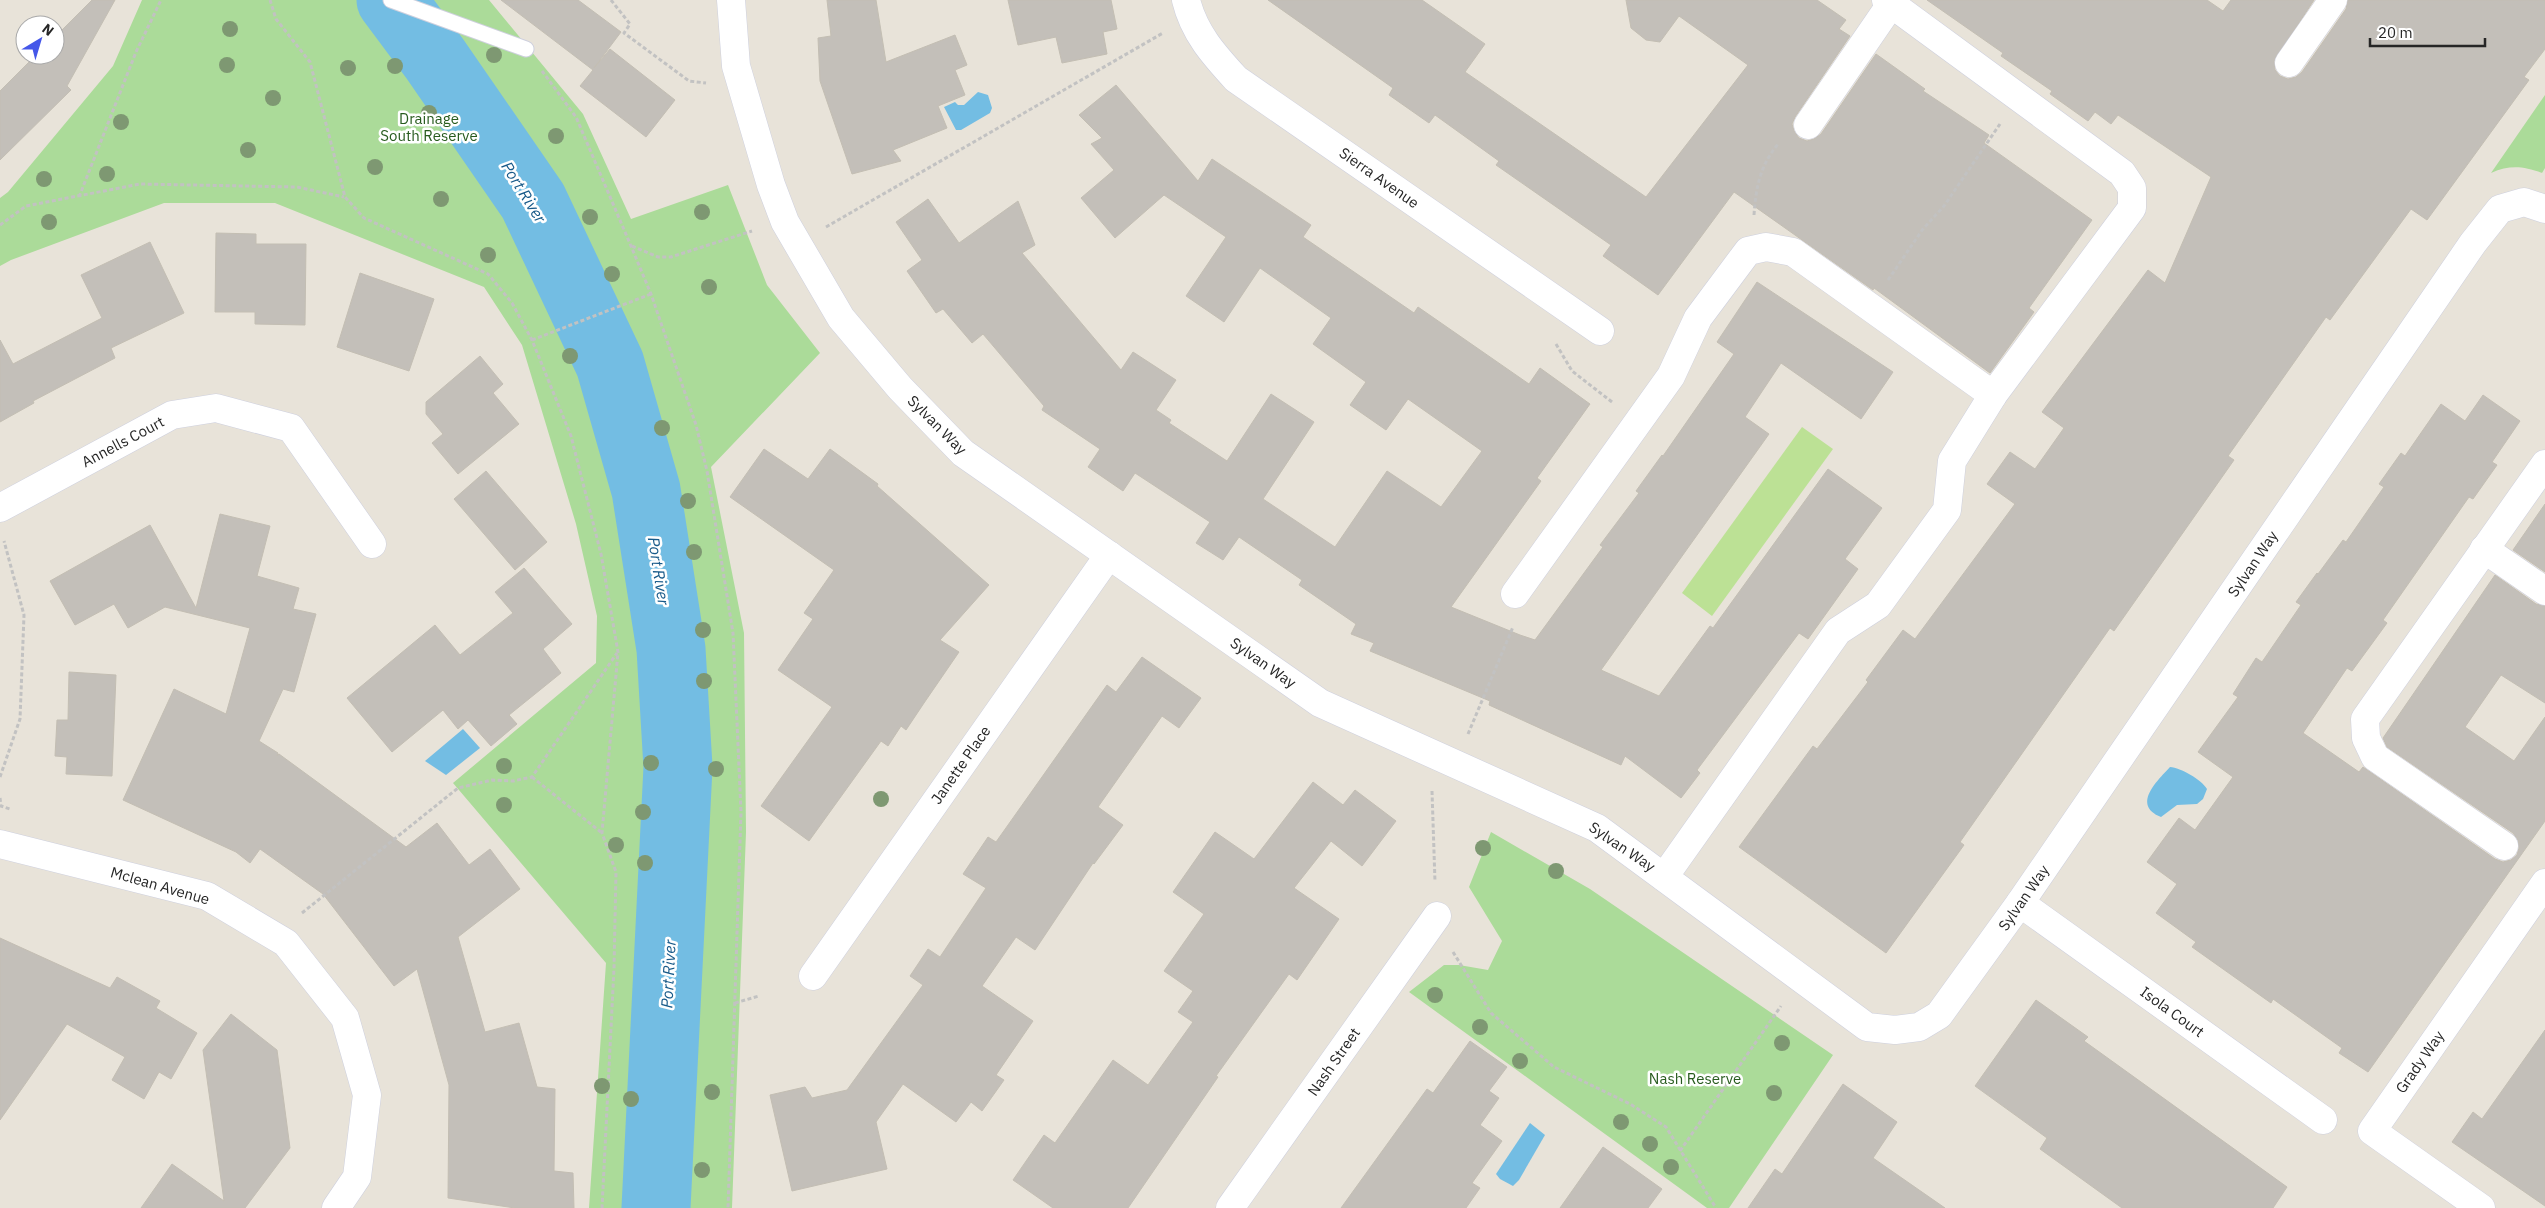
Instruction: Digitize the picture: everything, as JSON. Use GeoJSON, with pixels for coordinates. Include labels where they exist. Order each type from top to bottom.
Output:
{"type":"FeatureCollection","features":[{"type":"Feature","properties":{"kind":"street","name":"Sylvan Way"},"geometry":{"type":"LineString","coordinates":[[731,0],[736,66],[770,185],[784,222],[840,318],[900,388],[963,453],[1320,703],[1597,828],[1867,1028],[1895,1030],[1920,1027],[1939,1016],[2020,903],[2473,243],[2500,209],[2524,202],[2545,209]]}},
{"type":"Feature","properties":{"kind":"street"},"geometry":{"type":"LineString","coordinates":[[2289,62],[2333,0]]}},
{"type":"Feature","properties":{"kind":"street"},"geometry":{"type":"LineString","coordinates":[[1664,877],[1838,631],[1878,605],[1947,510],[1952,460],[1993,395],[2132,208],[2132,188],[2122,174],[1888,2],[1808,125]]}},
{"type":"Feature","properties":{"kind":"street","name":"Sierra Avenue"},"geometry":{"type":"LineString","coordinates":[[1188,10],[1212,54],[1236,79],[1600,331]]}},
{"type":"Feature","properties":{"kind":"street"},"geometry":{"type":"LineString","coordinates":[[1517,592],[1671,376],[1698,318],[1748,251],[1766,247],[1793,252],[1993,395]]}},
{"type":"Feature","properties":{"kind":"street","name":"Annells Court"},"geometry":{"type":"LineString","coordinates":[[0,508],[172,415],[216,408],[291,428],[372,544]]}},
{"type":"Feature","properties":{"kind":"street"},"geometry":{"type":"LineString","coordinates":[[2504,846],[2374,757],[2366,738],[2365,719],[2545,464]]}},
{"type":"Feature","properties":{"kind":"street"},"geometry":{"type":"LineString","coordinates":[[2484,549],[2545,591]]}},
{"type":"Feature","properties":{"kind":"street","name":"Janette Place"},"geometry":{"type":"LineString","coordinates":[[813,976],[1109,555]]}},
{"type":"Feature","properties":{"kind":"street","name":"Mclean Avenue"},"geometry":{"type":"LineString","coordinates":[[0,844],[207,896],[286,943],[345,1018],[366,1095],[357,1177],[336,1208]]}},
{"type":"Feature","properties":{"kind":"street","name":"Grady Way"},"geometry":{"type":"LineString","coordinates":[[2481,1208],[2372,1131],[2545,883]]}},
{"type":"Feature","properties":{"kind":"street","name":"Isola Court"},"geometry":{"type":"LineString","coordinates":[[2020,903],[2323,1120]]}},
{"type":"Feature","properties":{"kind":"street","name":"Nash Street"},"geometry":{"type":"LineString","coordinates":[[1230,1208],[1437,916]]}},
{"type":"Feature","properties":{"kind":"lane"},"geometry":{"type":"LineString","coordinates":[[391,0],[526,49]]}},
{"type":"Feature","properties":{"kind":"path"},"geometry":{"type":"LineString","coordinates":[[79,198],[136,52],[161,0]]}},
{"type":"Feature","properties":{"kind":"path"},"geometry":{"type":"LineString","coordinates":[[270,0],[276,19],[310,62],[345,197],[364,218],[488,274],[512,303],[532,340],[571,436],[601,554],[618,652],[602,832],[616,872],[614,968],[602,1208]]}},
{"type":"Feature","properties":{"kind":"path"},"geometry":{"type":"LineString","coordinates":[[610,0],[630,24],[624,33],[689,81],[712,84]]}},
{"type":"Feature","properties":{"kind":"path"},"geometry":{"type":"LineString","coordinates":[[631,246],[658,257],[671,257],[784,222],[817,214],[824,228],[1165,32],[1188,10]]}},
{"type":"Feature","properties":{"kind":"path"},"geometry":{"type":"LineString","coordinates":[[526,49],[576,117],[651,294],[696,425],[706,471],[733,633],[741,812],[728,1208]]}},
{"type":"Feature","properties":{"kind":"path"},"geometry":{"type":"LineString","coordinates":[[1870,307],[1923,230],[1944,206],[2019,97]]}},
{"type":"Feature","properties":{"kind":"path"},"geometry":{"type":"LineString","coordinates":[[1766,247],[1754,215],[1757,183],[1767,157],[1793,128],[1808,125]]}},
{"type":"Feature","properties":{"kind":"path"},"geometry":{"type":"LineString","coordinates":[[0,225],[26,206],[79,198],[140,184],[297,187],[345,197]]}},
{"type":"Feature","properties":{"kind":"path"},"geometry":{"type":"LineString","coordinates":[[532,340],[651,294]]}},
{"type":"Feature","properties":{"kind":"path"},"geometry":{"type":"LineString","coordinates":[[0,535],[5,543],[24,615],[20,719],[0,777]]}},
{"type":"Feature","properties":{"kind":"path"},"geometry":{"type":"LineString","coordinates":[[1468,735],[1518,614],[1517,592]]}},
{"type":"Feature","properties":{"kind":"path"},"geometry":{"type":"LineString","coordinates":[[300,914],[458,788],[492,780],[513,781],[532,777],[618,652]]}},
{"type":"Feature","properties":{"kind":"path"},"geometry":{"type":"LineString","coordinates":[[532,777],[602,832]]}},
{"type":"Feature","properties":{"kind":"path"},"geometry":{"type":"LineString","coordinates":[[1432,788],[1437,916]]}},
{"type":"Feature","properties":{"kind":"path"},"geometry":{"type":"LineString","coordinates":[[0,798],[1,806],[20,812]]}},
{"type":"Feature","properties":{"kind":"path"},"geometry":{"type":"LineString","coordinates":[[1459,965],[1491,1013],[1554,1067],[1630,1104],[1666,1127],[1716,1208]]}},
{"type":"Feature","properties":{"kind":"path"},"geometry":{"type":"LineString","coordinates":[[734,1003],[759,996]]}},
{"type":"Feature","properties":{"kind":"path"},"geometry":{"type":"LineString","coordinates":[[1680,1151],[1781,1006]]}},
{"type":"Feature","properties":{"kind":"green space","name":"Drainage South Reserve"},"geometry":{"type":"Polygon","coordinates":[[[142,0],[489,0],[583,114],[631,219],[728,185],[767,285],[820,353],[711,467],[744,633],[746,832],[732,1208],[589,1208],[606,963],[453,783],[596,663],[597,616],[576,524],[522,345],[484,287],[275,203],[164,203],[11,260],[0,266],[0,198],[8,192],[113,66],[142,0]]]}},
{"type":"Feature","properties":{"kind":"green space"},"geometry":{"type":"Polygon","coordinates":[[[2545,95],[2545,168],[2542,173],[2516,167],[2491,173],[2545,95]]]}},
{"type":"Feature","properties":{"kind":"green space"},"geometry":{"type":"Polygon","coordinates":[[[1802,427],[1833,449],[1712,616],[1682,593],[1802,427]]]}},
{"type":"Feature","properties":{"kind":"green space","name":"Nash Reserve"},"geometry":{"type":"Polygon","coordinates":[[[1491,832],[1590,889],[1833,1055],[1729,1208],[1707,1208],[1409,992],[1444,965],[1459,965],[1488,970],[1502,941],[1469,887],[1491,832]]]}},
{"type":"Feature","properties":{"kind":"water"},"geometry":{"type":"Polygon","coordinates":[[[978,92],[988,95],[992,108],[990,113],[961,130],[956,130],[944,107],[955,102],[958,105],[964,105],[978,92]]]}},
{"type":"Feature","properties":{"kind":"water"},"geometry":{"type":"Polygon","coordinates":[[[463,729],[480,748],[446,775],[425,761],[463,729]]]}},
{"type":"Feature","properties":{"kind":"water"},"geometry":{"type":"Polygon","coordinates":[[[2170,767],[2180,769],[2200,781],[2207,789],[2203,799],[2197,804],[2177,805],[2161,817],[2152,812],[2147,800],[2153,786],[2170,767]]]}},
{"type":"Feature","properties":{"kind":"water"},"geometry":{"type":"Polygon","coordinates":[[[1530,1123],[1545,1135],[1519,1180],[1513,1186],[1500,1179],[1496,1174],[1530,1123]]]}},
{"type":"Feature","properties":{"kind":"building"},"geometry":{"type":"Polygon","coordinates":[[[92,0],[115,0],[67,86],[71,90],[0,160],[0,91],[26,65],[65,65],[65,27],[92,0]]]}},
{"type":"Feature","properties":{"kind":"building"},"geometry":{"type":"Polygon","coordinates":[[[501,0],[578,0],[621,32],[594,68],[610,49],[675,100],[646,137],[580,86],[593,70],[501,0]]]}},
{"type":"Feature","properties":{"kind":"building"},"geometry":{"type":"Polygon","coordinates":[[[827,0],[876,0],[886,62],[955,35],[967,65],[955,70],[965,95],[938,106],[947,128],[893,150],[901,161],[852,174],[820,81],[818,38],[831,36],[827,0]]]}},
{"type":"Feature","properties":{"kind":"building"},"geometry":{"type":"Polygon","coordinates":[[[1008,0],[1111,0],[1117,29],[1103,32],[1107,54],[1062,63],[1056,37],[1018,45],[1008,0]]]}},
{"type":"Feature","properties":{"kind":"building"},"geometry":{"type":"Polygon","coordinates":[[[1268,0],[1422,0],[1485,44],[1465,72],[1646,197],[1748,65],[1679,16],[1660,42],[1646,40],[1631,28],[1626,0],[1817,0],[1846,20],[1839,29],[1850,36],[1795,117],[1792,124],[1799,138],[1807,141],[1821,134],[1876,54],[1925,89],[1923,91],[1989,135],[1984,143],[2092,220],[2029,308],[2034,312],[1990,373],[1874,288],[1873,290],[1734,192],[1658,295],[1603,256],[1611,245],[1496,165],[1499,161],[1435,115],[1429,123],[1389,95],[1393,88],[1268,0]]]}},
{"type":"Feature","properties":{"kind":"building"},"geometry":{"type":"Polygon","coordinates":[[[1927,0],[2207,0],[2223,11],[2231,0],[2314,0],[2274,61],[2275,70],[2280,76],[2288,79],[2296,77],[2302,72],[2346,9],[2348,0],[2545,0],[2545,49],[2524,77],[2529,80],[2427,220],[2411,209],[2330,320],[2326,317],[2228,456],[2234,460],[2114,631],[2110,628],[1960,842],[1964,845],[1886,953],[1739,847],[1813,746],[1817,749],[1868,682],[1866,680],[1903,630],[1915,639],[2015,504],[1987,484],[2010,452],[2035,469],[2064,428],[2042,412],[2148,270],[2165,283],[2211,177],[2118,115],[2111,124],[2095,112],[2088,121],[2050,94],[2052,91],[2001,56],[2003,53],[1927,0]]]}},
{"type":"Feature","properties":{"kind":"building"},"geometry":{"type":"Polygon","coordinates":[[[1116,85],[1198,181],[1212,159],[1311,225],[1303,237],[1414,313],[1418,307],[1529,384],[1540,368],[1590,404],[1537,478],[1541,481],[1451,607],[1520,635],[1535,640],[1603,547],[1600,545],[1639,493],[1636,491],[1663,456],[1734,354],[1717,342],[1757,282],[1893,372],[1861,419],[1781,363],[1745,417],[1769,434],[1601,670],[1659,696],[1710,626],[1713,628],[1828,469],[1882,508],[1845,559],[1858,569],[1808,639],[1799,633],[1697,770],[1700,773],[1681,798],[1625,756],[1621,765],[1489,705],[1490,701],[1370,651],[1374,643],[1351,634],[1356,624],[1299,585],[1302,580],[1239,537],[1223,560],[1196,543],[1210,522],[1135,473],[1123,491],[1088,467],[1100,449],[1042,410],[1044,406],[983,334],[972,343],[943,309],[936,313],[907,271],[922,260],[896,222],[928,199],[959,243],[1018,201],[1035,245],[1022,253],[1121,370],[1133,352],[1176,380],[1156,410],[1171,420],[1169,423],[1227,461],[1271,394],[1314,422],[1263,499],[1335,547],[1387,471],[1441,507],[1482,451],[1408,399],[1386,430],[1350,405],[1366,382],[1313,344],[1331,318],[1260,268],[1224,322],[1186,296],[1226,237],[1164,195],[1115,238],[1081,198],[1114,170],[1091,144],[1102,138],[1079,115],[1116,85]]]}},
{"type":"Feature","properties":{"kind":"building"},"geometry":{"type":"Polygon","coordinates":[[[216,233],[256,234],[256,244],[306,244],[305,325],[255,324],[255,312],[215,312],[216,233]]]}},
{"type":"Feature","properties":{"kind":"building"},"geometry":{"type":"Polygon","coordinates":[[[150,242],[184,313],[111,348],[115,358],[33,401],[34,403],[0,422],[0,340],[13,364],[102,318],[81,275],[150,242]]]}},
{"type":"Feature","properties":{"kind":"building"},"geometry":{"type":"Polygon","coordinates":[[[360,273],[434,299],[409,371],[337,347],[360,273]]]}},
{"type":"Feature","properties":{"kind":"building"},"geometry":{"type":"Polygon","coordinates":[[[480,356],[503,384],[493,393],[519,424],[458,474],[432,443],[443,434],[426,414],[426,402],[480,356]]]}},
{"type":"Feature","properties":{"kind":"building"},"geometry":{"type":"Polygon","coordinates":[[[2483,395],[2520,421],[2492,462],[2497,465],[2473,499],[2469,497],[2383,620],[2387,623],[2352,671],[2347,668],[2303,733],[2359,772],[2363,767],[2495,859],[2503,862],[2511,860],[2517,855],[2519,848],[2518,840],[2513,833],[2387,747],[2383,738],[2495,575],[2536,604],[2545,606],[2545,703],[2501,675],[2465,727],[2514,761],[2545,717],[2545,821],[2368,1072],[2339,1053],[2342,1048],[2273,999],[2271,1003],[2192,947],[2196,942],[2156,913],[2177,884],[2147,862],[2179,818],[2195,830],[2233,777],[2198,752],[2238,697],[2233,694],[2256,658],[2262,662],[2301,605],[2296,602],[2343,540],[2346,542],[2384,487],[2379,484],[2401,453],[2405,456],[2441,404],[2465,421],[2483,395]]]}},
{"type":"Feature","properties":{"kind":"building"},"geometry":{"type":"Polygon","coordinates":[[[764,449],[808,479],[830,449],[878,484],[877,486],[989,585],[940,640],[959,652],[906,730],[901,726],[888,746],[881,741],[809,841],[761,806],[832,707],[778,670],[813,619],[804,613],[834,570],[730,497],[764,449]]]}},
{"type":"Feature","properties":{"kind":"building"},"geometry":{"type":"Polygon","coordinates":[[[486,471],[547,542],[515,570],[454,499],[486,471]]]}},
{"type":"Feature","properties":{"kind":"building"},"geometry":{"type":"Polygon","coordinates":[[[2545,504],[2545,572],[2513,550],[2545,504]]]}},
{"type":"Feature","properties":{"kind":"building"},"geometry":{"type":"Polygon","coordinates":[[[220,514],[270,526],[257,576],[299,588],[293,609],[316,614],[294,692],[283,689],[259,741],[278,753],[277,756],[279,754],[406,847],[437,823],[469,865],[490,849],[520,889],[458,937],[485,1032],[519,1023],[537,1087],[555,1089],[554,1171],[573,1173],[574,1208],[515,1208],[448,1198],[449,1085],[417,969],[394,986],[323,894],[260,849],[250,863],[236,852],[123,800],[174,689],[226,714],[250,628],[165,607],[128,628],[114,604],[75,625],[50,581],[150,525],[196,608],[220,514]]]}},
{"type":"Feature","properties":{"kind":"building"},"geometry":{"type":"Polygon","coordinates":[[[524,568],[572,624],[543,649],[561,673],[509,715],[517,724],[491,746],[468,720],[458,729],[443,710],[392,752],[347,698],[435,625],[460,655],[513,613],[495,592],[524,568]]]}},
{"type":"Feature","properties":{"kind":"building"},"geometry":{"type":"Polygon","coordinates":[[[1142,657],[1201,698],[1179,728],[1162,716],[1098,807],[1123,825],[1093,863],[1035,950],[1016,937],[982,986],[1033,1021],[996,1075],[1004,1080],[982,1111],[971,1102],[956,1122],[903,1084],[876,1122],[887,1169],[792,1191],[770,1095],[805,1087],[812,1098],[847,1090],[923,985],[910,976],[928,949],[940,957],[986,888],[963,874],[988,837],[996,842],[1107,685],[1116,692],[1142,657]]]}},
{"type":"Feature","properties":{"kind":"building"},"geometry":{"type":"Polygon","coordinates":[[[69,672],[116,675],[112,776],[66,774],[67,757],[55,756],[57,720],[68,720],[69,672]]]}},
{"type":"Feature","properties":{"kind":"building"},"geometry":{"type":"Polygon","coordinates":[[[1313,782],[1343,805],[1355,790],[1396,821],[1362,866],[1331,841],[1294,888],[1339,919],[1297,980],[1289,974],[1216,1076],[1218,1077],[1128,1208],[1053,1208],[1013,1180],[1044,1135],[1055,1143],[1113,1060],[1148,1085],[1193,1022],[1178,1012],[1193,991],[1164,971],[1204,914],[1173,892],[1215,832],[1254,859],[1313,782]]]}},
{"type":"Feature","properties":{"kind":"building"},"geometry":{"type":"Polygon","coordinates":[[[0,938],[110,988],[117,977],[160,1001],[156,1008],[197,1033],[171,1079],[159,1072],[144,1099],[112,1080],[125,1057],[67,1024],[0,1120],[0,938]]]}},
{"type":"Feature","properties":{"kind":"building"},"geometry":{"type":"Polygon","coordinates":[[[2036,1000],[2088,1037],[2084,1041],[2287,1187],[2273,1208],[2122,1208],[2040,1149],[2047,1138],[1975,1086],[2036,1000]]]}},
{"type":"Feature","properties":{"kind":"building"},"geometry":{"type":"Polygon","coordinates":[[[231,1014],[277,1050],[290,1148],[245,1208],[141,1208],[172,1164],[224,1201],[203,1050],[231,1014]]]}},
{"type":"Feature","properties":{"kind":"building"},"geometry":{"type":"Polygon","coordinates":[[[2545,1030],[2545,1206],[2452,1142],[2473,1112],[2482,1119],[2545,1030]]]}},
{"type":"Feature","properties":{"kind":"building"},"geometry":{"type":"Polygon","coordinates":[[[1470,1041],[1507,1067],[1489,1091],[1499,1098],[1480,1125],[1502,1141],[1472,1183],[1480,1188],[1466,1208],[1341,1208],[1427,1089],[1433,1093],[1470,1041]]]}},
{"type":"Feature","properties":{"kind":"building"},"geometry":{"type":"Polygon","coordinates":[[[1843,1084],[1897,1122],[1873,1158],[1945,1208],[1748,1208],[1775,1169],[1782,1174],[1843,1084]]]}},
{"type":"Feature","properties":{"kind":"building"},"geometry":{"type":"Polygon","coordinates":[[[1603,1147],[1662,1189],[1648,1208],[1560,1208],[1603,1147]]]}},
{"type":"Feature","properties":{"kind":"waterway","name":"Port River"},"geometry":{"type":"LineString","coordinates":[[391,0],[435,59],[533,201],[610,364],[646,490],[671,649],[678,767],[656,1208]]}}]}
